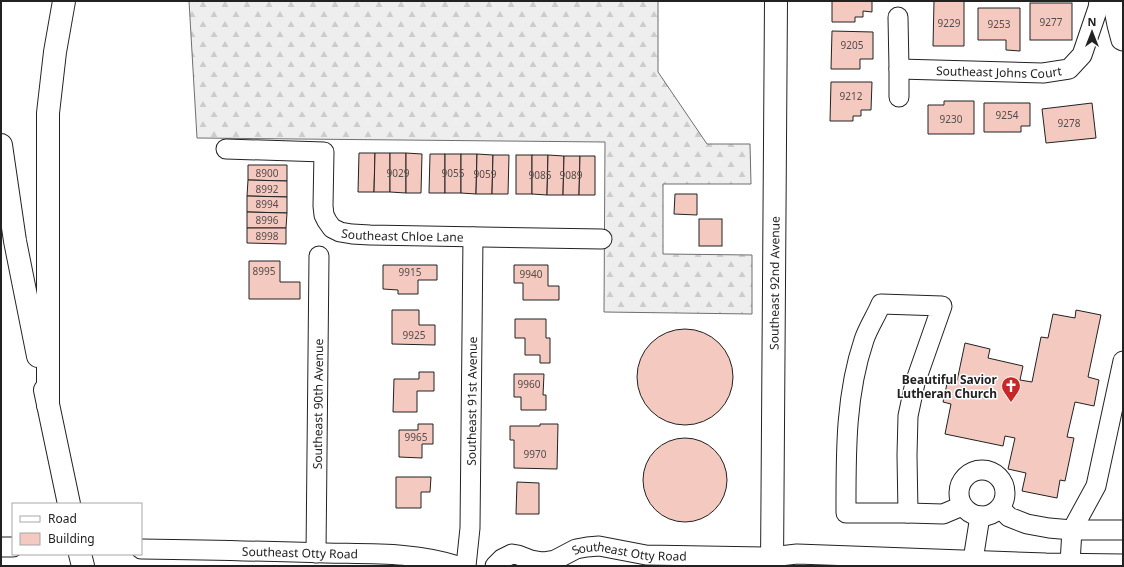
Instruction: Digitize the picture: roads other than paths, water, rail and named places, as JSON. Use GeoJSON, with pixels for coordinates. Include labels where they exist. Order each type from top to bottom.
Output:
{"type":"FeatureCollection","features":[{"type":"Feature","properties":{"kind":"main road"},"geometry":{"type":"LineString","coordinates":[[48,405],[48,113],[55,52],[64,1]]}},
{"type":"Feature","properties":{"kind":"main road","name":"Southeast 92nd Avenue"},"geometry":{"type":"LineString","coordinates":[[772,561],[776,1]]}},
{"type":"Feature","properties":{"kind":"main road"},"geometry":{"type":"LineString","coordinates":[[1,145],[15,241],[69,503]]}},
{"type":"Feature","properties":{"kind":"main road"},"geometry":{"type":"LineString","coordinates":[[80,555],[83,566]]}},
{"type":"Feature","properties":{"kind":"street","name":"Southeast Johns Court"},"geometry":{"type":"LineString","coordinates":[[900,70],[1043,73],[1069,70],[1082,55],[1100,1]]}},
{"type":"Feature","properties":{"kind":"street"},"geometry":{"type":"LineString","coordinates":[[1110,1],[1113,5],[1117,25],[1123,41]]}},
{"type":"Feature","properties":{"kind":"street"},"geometry":{"type":"LineString","coordinates":[[898,18],[900,70],[899,97]]}},
{"type":"Feature","properties":{"kind":"street","name":"Southeast Chloe Lane"},"geometry":{"type":"LineString","coordinates":[[226,149],[324,152],[324,215],[332,228],[340,232],[370,235],[602,239]]}},
{"type":"Feature","properties":{"kind":"street","name":"Southeast 91st Avenue"},"geometry":{"type":"LineString","coordinates":[[466,566],[470,528],[473,237]]}},
{"type":"Feature","properties":{"kind":"street","name":"Southeast 90th Avenue"},"geometry":{"type":"LineString","coordinates":[[316,553],[319,256]]}},
{"type":"Feature","properties":{"kind":"street"},"geometry":{"type":"LineString","coordinates":[[908,513],[906,455],[908,416],[915,383],[942,306],[882,304],[865,339],[853,380],[848,419],[846,452],[846,513],[943,514],[962,506]]}},
{"type":"Feature","properties":{"kind":"street"},"geometry":{"type":"LineString","coordinates":[[1070,563],[1072,530],[1096,486],[1123,361]]}},
{"type":"Feature","properties":{"kind":"street"},"geometry":{"type":"LineString","coordinates":[[976,470],[991,471],[1002,481],[1006,495],[1000,508],[988,516],[980,516],[973,515],[962,506],[958,491],[964,478],[976,470]]}},
{"type":"Feature","properties":{"kind":"street"},"geometry":{"type":"LineString","coordinates":[[1000,508],[1010,517],[1028,524],[1049,528],[1072,530],[1123,530]]}},
{"type":"Feature","properties":{"kind":"street"},"geometry":{"type":"LineString","coordinates":[[974,560],[980,516]]}},
{"type":"Feature","properties":{"kind":"street","name":"Southeast Otty Road"},"geometry":{"type":"LineString","coordinates":[[495,566],[502,559],[512,554],[543,562],[555,560],[576,549],[599,546],[646,555],[772,561],[797,554],[1123,564]]}},
{"type":"Feature","properties":{"kind":"street"},"geometry":{"type":"LineString","coordinates":[[1,547],[12,547]]}},
{"type":"Feature","properties":{"kind":"street","name":"Southeast Otty Road"},"geometry":{"type":"LineString","coordinates":[[142,549],[376,554],[441,560],[458,566]]}},
{"type":"Feature","properties":{"kind":"place","name":"Beautiful Savior Lutheran Church"},"geometry":{"type":"Point","coordinates":[1011,403]}}]}
